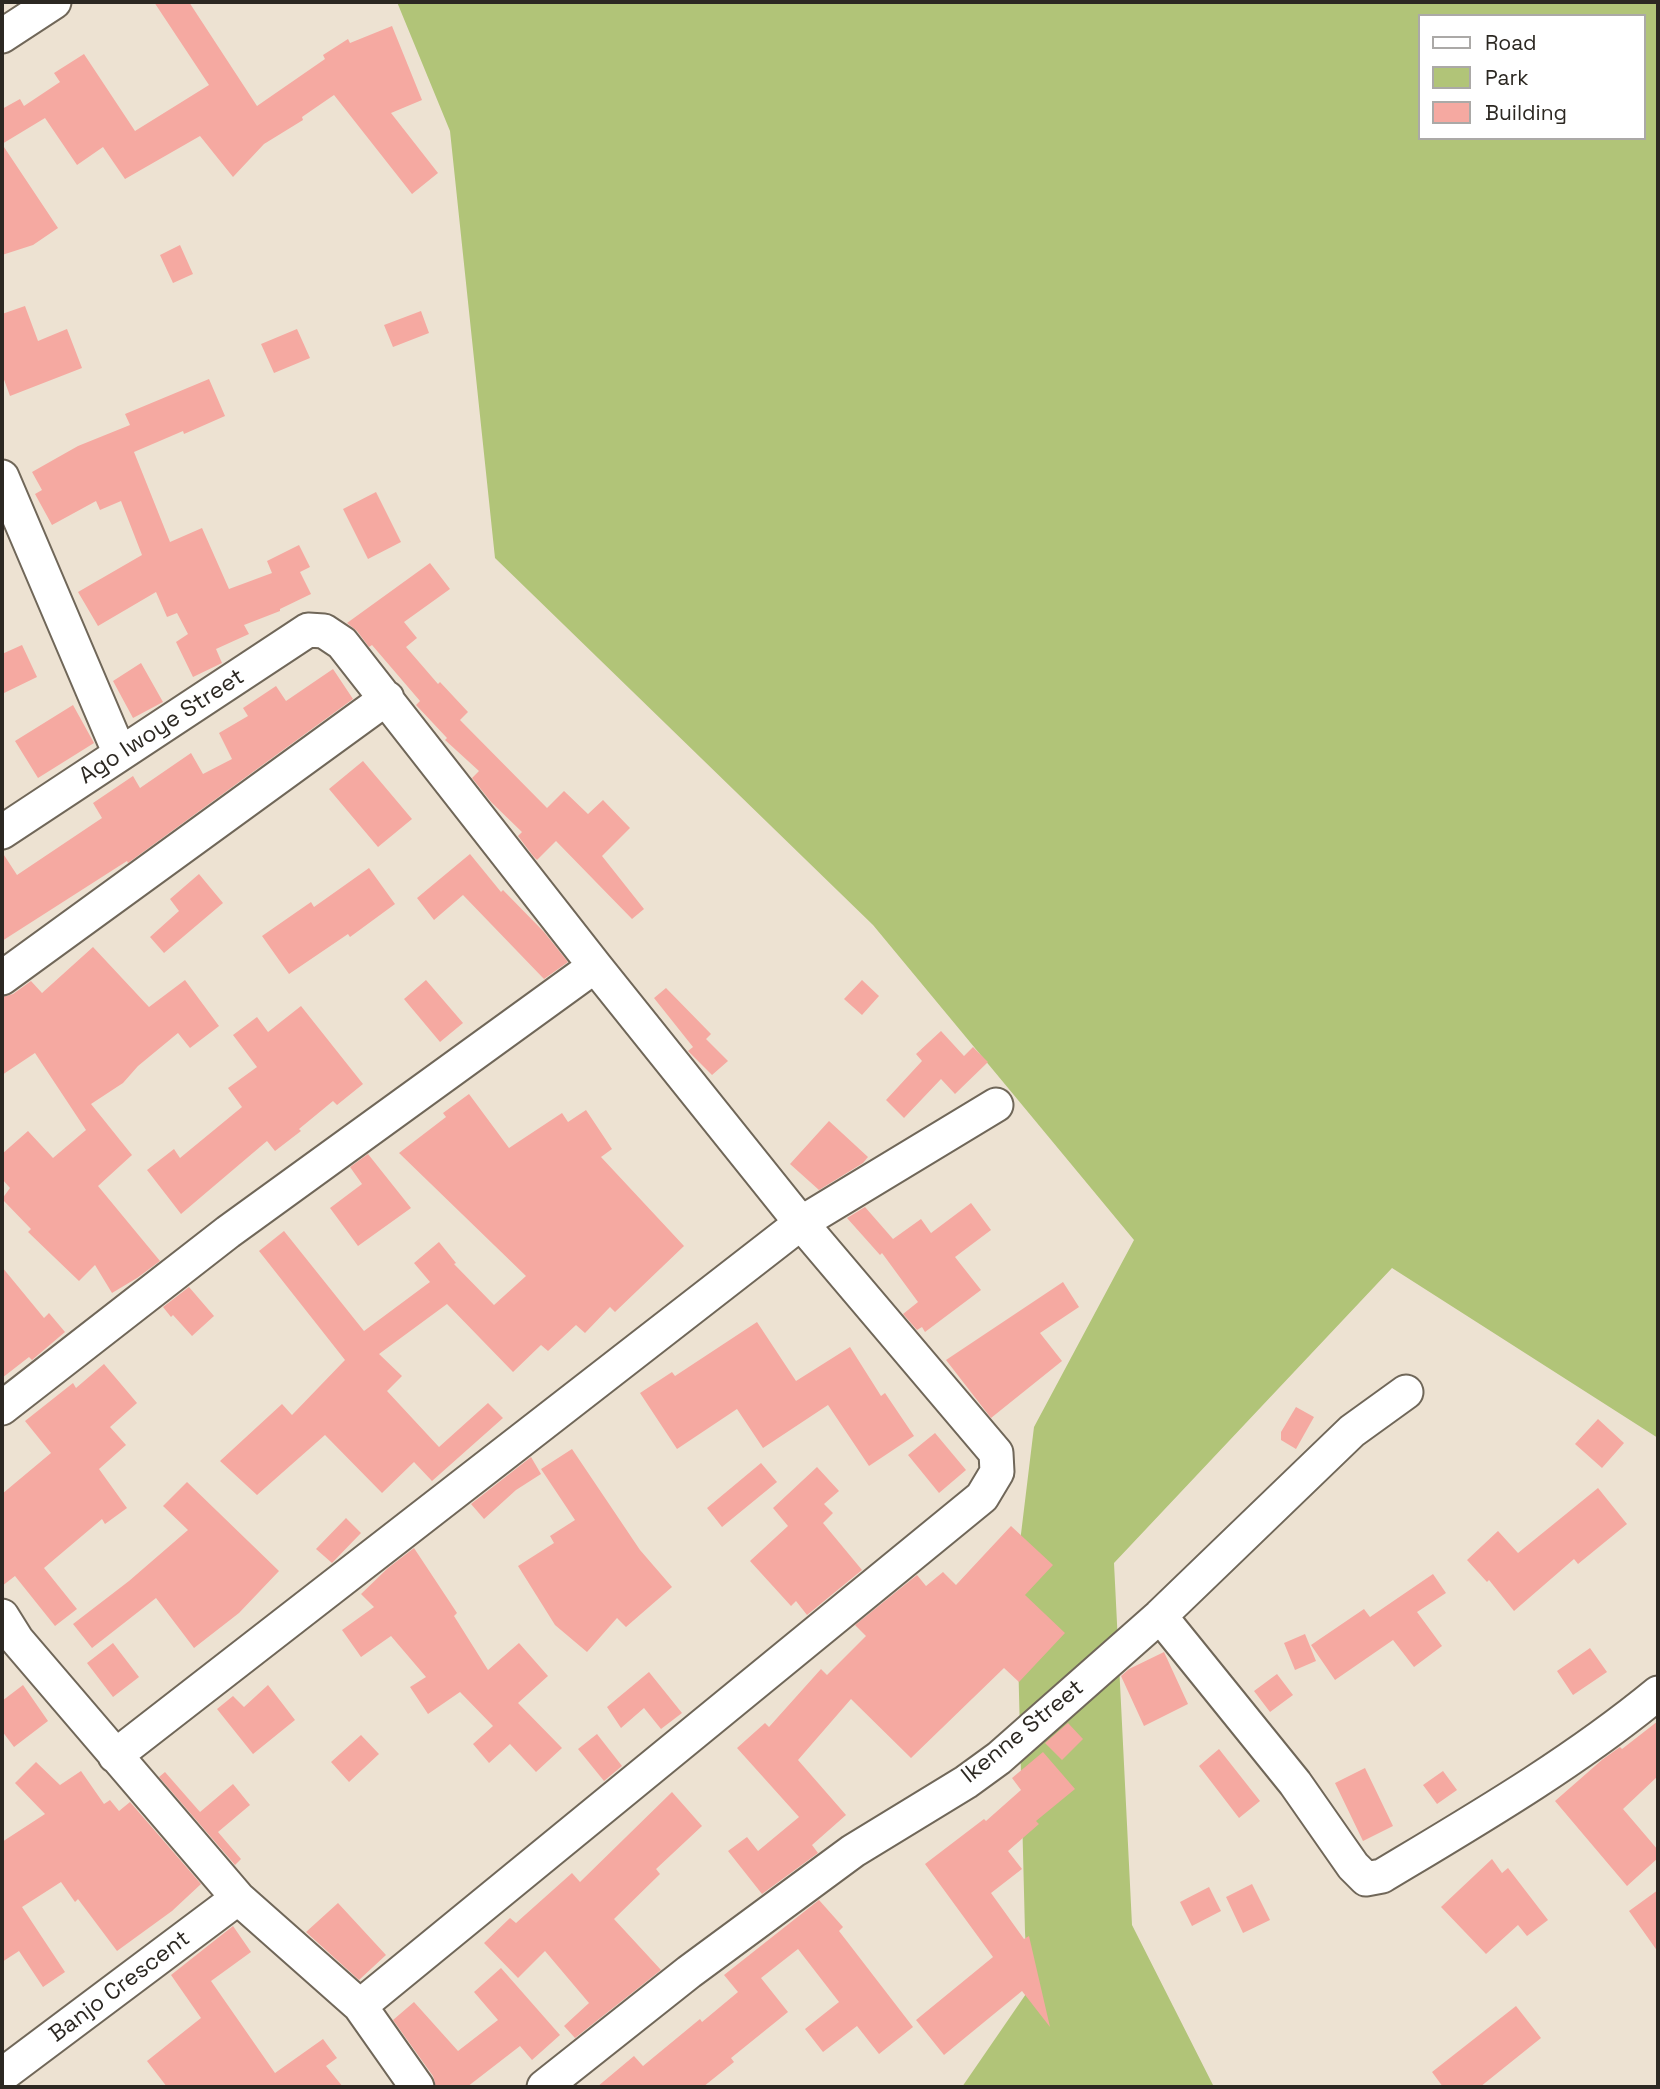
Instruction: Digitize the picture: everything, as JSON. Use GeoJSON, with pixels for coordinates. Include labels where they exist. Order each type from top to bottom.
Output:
{"type":"FeatureCollection","features":[{"type":"Feature","properties":{"kind":"street"},"geometry":{"type":"LineString","coordinates":[[2,36],[54,2]]}},
{"type":"Feature","properties":{"kind":"street"},"geometry":{"type":"LineString","coordinates":[[2,477],[120,754]]}},
{"type":"Feature","properties":{"kind":"street","name":"Ago Iwoye Street"},"geometry":{"type":"LineString","coordinates":[[2,832],[308,630],[324,631],[342,643],[387,698]]}},
{"type":"Feature","properties":{"kind":"street"},"geometry":{"type":"LineString","coordinates":[[2,978],[387,698],[595,966],[801,1223],[996,1453],[997,1472],[982,1497],[360,2006]]}},
{"type":"Feature","properties":{"kind":"street"},"geometry":{"type":"LineString","coordinates":[[2,1408],[229,1232],[595,966]]}},
{"type":"Feature","properties":{"kind":"street"},"geometry":{"type":"LineString","coordinates":[[115,1756],[801,1223],[996,1105]]}},
{"type":"Feature","properties":{"kind":"street","name":"Ikenne Street"},"geometry":{"type":"LineString","coordinates":[[544,2087],[690,1972],[853,1852],[966,1782],[999,1758],[1160,1616],[1352,1431],[1406,1392]]}},
{"type":"Feature","properties":{"kind":"street"},"geometry":{"type":"LineString","coordinates":[[1160,1616],[1295,1783],[1353,1866],[1366,1879],[1382,1876],[1531,1786],[1618,1726],[1658,1693]]}},
{"type":"Feature","properties":{"kind":"street"},"geometry":{"type":"LineString","coordinates":[[7,1636],[237,1898],[360,2006],[417,2087]]}},
{"type":"Feature","properties":{"kind":"street","name":"Banjo Crescent"},"geometry":{"type":"LineString","coordinates":[[2,2075],[237,1898]]}},
{"type":"Feature","properties":{"kind":"green space"},"geometry":{"type":"Polygon","coordinates":[[[397,2],[1658,2],[1658,1438],[1392,1268],[1114,1563],[1132,1925],[1214,2087],[962,2087],[1028,1991],[1016,1575],[1034,1427],[1134,1240],[873,925],[495,558],[450,131],[397,2]]]}},
{"type":"Feature","properties":{"kind":"building"},"geometry":{"type":"Polygon","coordinates":[[[154,2],[189,2],[257,106],[325,59],[323,55],[348,39],[350,43],[392,26],[422,100],[391,113],[438,173],[412,194],[334,95],[302,117],[303,120],[264,144],[233,177],[200,136],[125,179],[103,147],[77,165],[45,118],[2,144],[2,109],[20,99],[24,106],[60,82],[54,73],[84,54],[135,131],[209,85],[154,2]]]}},
{"type":"Feature","properties":{"kind":"building"},"geometry":{"type":"Polygon","coordinates":[[[2,144],[58,228],[33,245],[2,255],[2,144]]]}},
{"type":"Feature","properties":{"kind":"building"},"geometry":{"type":"Polygon","coordinates":[[[180,245],[193,274],[173,283],[160,255],[180,245]]]}},
{"type":"Feature","properties":{"kind":"building"},"geometry":{"type":"Polygon","coordinates":[[[25,306],[38,341],[67,329],[82,368],[10,396],[2,374],[2,314],[25,306]]]}},
{"type":"Feature","properties":{"kind":"building"},"geometry":{"type":"Polygon","coordinates":[[[421,311],[429,333],[393,347],[384,325],[421,311]]]}},
{"type":"Feature","properties":{"kind":"building"},"geometry":{"type":"Polygon","coordinates":[[[297,329],[310,358],[274,373],[261,344],[297,329]]]}},
{"type":"Feature","properties":{"kind":"building"},"geometry":{"type":"Polygon","coordinates":[[[209,379],[225,416],[134,452],[170,542],[202,528],[229,589],[272,573],[267,561],[299,545],[310,567],[300,572],[311,594],[280,611],[244,625],[249,634],[216,649],[222,663],[193,677],[176,642],[188,634],[177,613],[167,617],[156,592],[98,626],[78,592],[142,555],[121,501],[100,510],[96,501],[52,525],[35,494],[42,490],[32,472],[78,446],[130,425],[125,414],[209,379]]]}},
{"type":"Feature","properties":{"kind":"building"},"geometry":{"type":"Polygon","coordinates":[[[376,492],[401,542],[368,559],[343,509],[376,492]]]}},
{"type":"Feature","properties":{"kind":"building"},"geometry":{"type":"Polygon","coordinates":[[[430,563],[450,589],[404,622],[417,638],[406,647],[438,684],[440,682],[468,712],[460,720],[547,808],[564,791],[588,814],[603,800],[630,828],[602,856],[644,909],[632,919],[556,841],[537,860],[533,856],[518,836],[522,832],[491,802],[472,778],[479,771],[445,740],[447,738],[416,705],[420,701],[372,645],[369,647],[347,623],[430,563]]]}},
{"type":"Feature","properties":{"kind":"building"},"geometry":{"type":"Polygon","coordinates":[[[22,645],[37,677],[2,694],[2,654],[22,645]]]}},
{"type":"Feature","properties":{"kind":"building"},"geometry":{"type":"Polygon","coordinates":[[[141,663],[163,702],[133,718],[113,681],[141,663]]]}},
{"type":"Feature","properties":{"kind":"building"},"geometry":{"type":"Polygon","coordinates":[[[333,669],[353,699],[128,863],[127,861],[2,941],[2,852],[17,875],[102,818],[93,803],[133,776],[140,788],[191,753],[203,774],[232,759],[219,733],[248,716],[243,708],[276,686],[286,701],[333,669]]]}},
{"type":"Feature","properties":{"kind":"building"},"geometry":{"type":"Polygon","coordinates":[[[73,705],[94,743],[38,778],[15,741],[73,705]]]}},
{"type":"Feature","properties":{"kind":"building"},"geometry":{"type":"Polygon","coordinates":[[[363,761],[412,819],[378,847],[329,789],[363,761]]]}},
{"type":"Feature","properties":{"kind":"building"},"geometry":{"type":"Polygon","coordinates":[[[470,854],[501,892],[503,890],[544,932],[568,962],[544,979],[463,895],[434,920],[417,898],[470,854]]]}},
{"type":"Feature","properties":{"kind":"building"},"geometry":{"type":"Polygon","coordinates":[[[369,868],[395,904],[350,937],[348,934],[289,974],[262,936],[311,902],[314,907],[369,868]]]}},
{"type":"Feature","properties":{"kind":"building"},"geometry":{"type":"Polygon","coordinates":[[[199,874],[223,903],[164,953],[150,937],[179,911],[170,899],[199,874]]]}},
{"type":"Feature","properties":{"kind":"building"},"geometry":{"type":"Polygon","coordinates":[[[93,947],[149,1007],[185,980],[219,1026],[190,1048],[178,1033],[138,1066],[123,1083],[91,1104],[132,1155],[98,1186],[160,1261],[112,1293],[95,1265],[79,1281],[28,1232],[31,1229],[2,1199],[10,1188],[2,1179],[2,1154],[28,1131],[53,1158],[86,1130],[35,1053],[2,1075],[2,997],[13,994],[31,981],[42,993],[93,947]]]}},
{"type":"Feature","properties":{"kind":"building"},"geometry":{"type":"Polygon","coordinates":[[[426,980],[463,1023],[440,1042],[404,999],[426,980]]]}},
{"type":"Feature","properties":{"kind":"building"},"geometry":{"type":"Polygon","coordinates":[[[862,980],[879,996],[862,1015],[844,999],[862,980]]]}},
{"type":"Feature","properties":{"kind":"building"},"geometry":{"type":"Polygon","coordinates":[[[666,988],[711,1034],[706,1039],[728,1061],[712,1075],[688,1051],[693,1047],[654,998],[666,988]]]}},
{"type":"Feature","properties":{"kind":"building"},"geometry":{"type":"Polygon","coordinates":[[[301,1006],[363,1084],[337,1105],[333,1101],[275,1151],[267,1141],[181,1214],[147,1170],[174,1149],[180,1158],[242,1107],[228,1088],[257,1067],[233,1035],[257,1017],[268,1032],[301,1006]]]}},
{"type":"Feature","properties":{"kind":"building"},"geometry":{"type":"Polygon","coordinates":[[[941,1031],[964,1056],[973,1047],[988,1062],[955,1094],[941,1079],[904,1118],[886,1100],[922,1061],[916,1054],[941,1031]]]}},
{"type":"Feature","properties":{"kind":"building"},"geometry":{"type":"Polygon","coordinates":[[[469,1094],[509,1148],[562,1113],[568,1122],[586,1110],[612,1149],[601,1157],[684,1246],[615,1312],[610,1307],[585,1333],[576,1325],[548,1351],[541,1345],[513,1372],[447,1304],[379,1354],[402,1376],[387,1391],[439,1447],[488,1403],[503,1418],[432,1481],[414,1462],[382,1493],[325,1435],[257,1495],[220,1461],[282,1404],[292,1415],[345,1360],[259,1251],[284,1231],[364,1331],[430,1282],[414,1263],[439,1242],[456,1263],[454,1264],[494,1305],[526,1276],[399,1153],[446,1117],[443,1113],[469,1094]]]}},
{"type":"Feature","properties":{"kind":"building"},"geometry":{"type":"Polygon","coordinates":[[[829,1121],[868,1157],[863,1163],[819,1190],[790,1164],[829,1121]]]}},
{"type":"Feature","properties":{"kind":"building"},"geometry":{"type":"Polygon","coordinates":[[[368,1154],[411,1208],[358,1246],[330,1208],[362,1184],[350,1167],[368,1154]]]}},
{"type":"Feature","properties":{"kind":"building"},"geometry":{"type":"Polygon","coordinates":[[[971,1203],[991,1230],[955,1257],[981,1290],[925,1332],[922,1327],[917,1330],[903,1314],[918,1302],[882,1253],[880,1255],[847,1218],[865,1207],[893,1239],[921,1219],[931,1233],[971,1203]]]}},
{"type":"Feature","properties":{"kind":"building"},"geometry":{"type":"Polygon","coordinates":[[[2,1267],[44,1318],[49,1313],[65,1332],[32,1360],[29,1357],[2,1378],[2,1267]]]}},
{"type":"Feature","properties":{"kind":"building"},"geometry":{"type":"Polygon","coordinates":[[[1063,1282],[1079,1307],[1040,1333],[1062,1361],[991,1418],[946,1360],[1063,1282]]]}},
{"type":"Feature","properties":{"kind":"building"},"geometry":{"type":"Polygon","coordinates":[[[189,1287],[214,1316],[192,1336],[163,1307],[189,1287]]]}},
{"type":"Feature","properties":{"kind":"building"},"geometry":{"type":"Polygon","coordinates":[[[757,1322],[796,1381],[850,1347],[881,1396],[885,1393],[914,1436],[869,1466],[828,1405],[763,1448],[737,1409],[677,1449],[640,1393],[672,1372],[675,1376],[757,1322]]]}},
{"type":"Feature","properties":{"kind":"building"},"geometry":{"type":"Polygon","coordinates":[[[104,1364],[137,1403],[110,1427],[126,1445],[99,1469],[127,1508],[105,1524],[102,1519],[44,1568],[77,1609],[55,1626],[15,1576],[2,1586],[2,1494],[51,1453],[25,1421],[73,1383],[76,1388],[104,1364]]]}},
{"type":"Feature","properties":{"kind":"building"},"geometry":{"type":"Polygon","coordinates":[[[1296,1407],[1314,1417],[1296,1449],[1281,1440],[1281,1432],[1296,1407]]]}},
{"type":"Feature","properties":{"kind":"building"},"geometry":{"type":"Polygon","coordinates":[[[1598,1419],[1624,1443],[1602,1468],[1575,1444],[1598,1419]]]}},
{"type":"Feature","properties":{"kind":"building"},"geometry":{"type":"Polygon","coordinates":[[[935,1433],[966,1470],[939,1493],[908,1455],[935,1433]]]}},
{"type":"Feature","properties":{"kind":"building"},"geometry":{"type":"Polygon","coordinates":[[[572,1449],[640,1550],[672,1587],[626,1627],[617,1618],[587,1652],[555,1625],[518,1566],[554,1543],[550,1536],[575,1520],[541,1469],[572,1449]]]}},
{"type":"Feature","properties":{"kind":"building"},"geometry":{"type":"Polygon","coordinates":[[[531,1457],[541,1474],[516,1490],[484,1519],[471,1504],[531,1457]]]}},
{"type":"Feature","properties":{"kind":"building"},"geometry":{"type":"Polygon","coordinates":[[[761,1463],[777,1482],[722,1527],[707,1508],[761,1463]]]}},
{"type":"Feature","properties":{"kind":"building"},"geometry":{"type":"Polygon","coordinates":[[[817,1467],[839,1491],[824,1504],[833,1513],[823,1523],[862,1570],[807,1615],[796,1601],[791,1606],[750,1561],[788,1526],[773,1508],[817,1467]]]}},
{"type":"Feature","properties":{"kind":"building"},"geometry":{"type":"Polygon","coordinates":[[[187,1482],[279,1571],[239,1613],[194,1648],[156,1598],[92,1648],[73,1624],[129,1581],[188,1530],[163,1506],[187,1482]]]}},
{"type":"Feature","properties":{"kind":"building"},"geometry":{"type":"Polygon","coordinates":[[[1598,1488],[1627,1524],[1578,1564],[1574,1559],[1514,1611],[1489,1580],[1487,1582],[1467,1560],[1498,1531],[1518,1553],[1598,1488]]]}},
{"type":"Feature","properties":{"kind":"building"},"geometry":{"type":"Polygon","coordinates":[[[346,1518],[361,1533],[332,1563],[316,1549],[346,1518]]]}},
{"type":"Feature","properties":{"kind":"building"},"geometry":{"type":"Polygon","coordinates":[[[1011,1526],[1053,1565],[1025,1595],[1065,1633],[1019,1682],[1004,1668],[911,1758],[851,1699],[798,1760],[846,1815],[812,1845],[818,1853],[762,1894],[728,1851],[747,1837],[758,1851],[799,1817],[737,1748],[765,1723],[769,1727],[821,1669],[827,1675],[866,1636],[855,1625],[917,1575],[926,1586],[943,1572],[956,1585],[1011,1526]]]}},
{"type":"Feature","properties":{"kind":"building"},"geometry":{"type":"Polygon","coordinates":[[[414,1548],[457,1613],[454,1616],[488,1670],[519,1643],[548,1676],[518,1703],[562,1748],[536,1772],[510,1744],[489,1763],[473,1744],[493,1726],[460,1692],[428,1714],[410,1687],[426,1677],[391,1636],[361,1657],[342,1630],[374,1607],[361,1594],[414,1548]]]}},
{"type":"Feature","properties":{"kind":"building"},"geometry":{"type":"Polygon","coordinates":[[[1433,1574],[1446,1593],[1417,1612],[1442,1646],[1414,1667],[1393,1640],[1335,1680],[1311,1645],[1364,1609],[1370,1617],[1433,1574]]]}},
{"type":"Feature","properties":{"kind":"building"},"geometry":{"type":"Polygon","coordinates":[[[1305,1634],[1316,1661],[1295,1670],[1284,1643],[1305,1634]]]}},
{"type":"Feature","properties":{"kind":"building"},"geometry":{"type":"Polygon","coordinates":[[[113,1643],[139,1677],[113,1697],[87,1663],[113,1643]]]}},
{"type":"Feature","properties":{"kind":"building"},"geometry":{"type":"Polygon","coordinates":[[[1590,1648],[1607,1672],[1573,1695],[1557,1671],[1590,1648]]]}},
{"type":"Feature","properties":{"kind":"building"},"geometry":{"type":"Polygon","coordinates":[[[1164,1652],[1188,1704],[1144,1726],[1121,1676],[1129,1669],[1164,1652]]]}},
{"type":"Feature","properties":{"kind":"building"},"geometry":{"type":"Polygon","coordinates":[[[649,1672],[682,1713],[661,1729],[644,1708],[621,1728],[607,1707],[649,1672]]]}},
{"type":"Feature","properties":{"kind":"building"},"geometry":{"type":"Polygon","coordinates":[[[1277,1674],[1293,1695],[1270,1712],[1254,1691],[1277,1674]]]}},
{"type":"Feature","properties":{"kind":"building"},"geometry":{"type":"Polygon","coordinates":[[[23,1685],[48,1721],[14,1747],[2,1731],[2,1701],[23,1685]]]}},
{"type":"Feature","properties":{"kind":"building"},"geometry":{"type":"Polygon","coordinates":[[[268,1685],[295,1720],[253,1754],[217,1709],[233,1696],[244,1707],[268,1685]]]}},
{"type":"Feature","properties":{"kind":"building"},"geometry":{"type":"Polygon","coordinates":[[[1658,1721],[1658,1776],[1623,1809],[1658,1850],[1658,1858],[1627,1886],[1555,1801],[1603,1759],[1620,1747],[1622,1749],[1658,1721]]]}},
{"type":"Feature","properties":{"kind":"building"},"geometry":{"type":"Polygon","coordinates":[[[1068,1723],[1083,1739],[1062,1760],[1045,1743],[1068,1723]]]}},
{"type":"Feature","properties":{"kind":"building"},"geometry":{"type":"Polygon","coordinates":[[[597,1734],[622,1766],[604,1781],[578,1749],[597,1734]]]}},
{"type":"Feature","properties":{"kind":"building"},"geometry":{"type":"Polygon","coordinates":[[[361,1735],[379,1754],[349,1782],[331,1762],[361,1735]]]}},
{"type":"Feature","properties":{"kind":"building"},"geometry":{"type":"Polygon","coordinates":[[[1219,1749],[1260,1801],[1239,1818],[1199,1766],[1219,1749]]]}},
{"type":"Feature","properties":{"kind":"building"},"geometry":{"type":"Polygon","coordinates":[[[1043,1752],[1075,1789],[1036,1821],[1039,1824],[1008,1851],[1022,1869],[991,1893],[1024,1939],[1029,1936],[1050,2027],[1022,1991],[944,2055],[916,2020],[993,1957],[925,1864],[984,1819],[986,1821],[1021,1790],[1012,1778],[1043,1752]]]}},
{"type":"Feature","properties":{"kind":"building"},"geometry":{"type":"Polygon","coordinates":[[[36,1762],[60,1785],[81,1771],[104,1804],[110,1800],[119,1811],[130,1802],[201,1884],[172,1911],[117,1951],[78,1899],[75,1902],[61,1882],[22,1907],[65,1972],[43,1987],[19,1951],[2,1962],[2,1842],[45,1814],[15,1783],[36,1762]]]}},
{"type":"Feature","properties":{"kind":"building"},"geometry":{"type":"Polygon","coordinates":[[[1365,1768],[1393,1826],[1363,1841],[1335,1783],[1365,1768]]]}},
{"type":"Feature","properties":{"kind":"building"},"geometry":{"type":"Polygon","coordinates":[[[1443,1771],[1457,1790],[1437,1804],[1423,1785],[1443,1771]]]}},
{"type":"Feature","properties":{"kind":"building"},"geometry":{"type":"Polygon","coordinates":[[[165,1772],[200,1812],[233,1784],[250,1805],[218,1832],[241,1859],[235,1865],[159,1777],[165,1772]]]}},
{"type":"Feature","properties":{"kind":"building"},"geometry":{"type":"Polygon","coordinates":[[[672,1792],[702,1826],[656,1869],[660,1874],[614,1919],[661,1970],[575,2038],[564,2026],[589,2003],[545,1951],[518,1978],[484,1943],[510,1918],[516,1923],[572,1873],[580,1882],[672,1792]]]}},
{"type":"Feature","properties":{"kind":"building"},"geometry":{"type":"Polygon","coordinates":[[[1492,1859],[1502,1873],[1508,1868],[1548,1920],[1527,1936],[1518,1925],[1486,1954],[1441,1907],[1492,1859]]]}},
{"type":"Feature","properties":{"kind":"building"},"geometry":{"type":"Polygon","coordinates":[[[1252,1884],[1270,1920],[1243,1933],[1226,1897],[1252,1884]]]}},
{"type":"Feature","properties":{"kind":"building"},"geometry":{"type":"Polygon","coordinates":[[[1209,1887],[1221,1911],[1192,1926],[1180,1902],[1209,1887]]]}},
{"type":"Feature","properties":{"kind":"building"},"geometry":{"type":"Polygon","coordinates":[[[1658,1890],[1658,1952],[1629,1911],[1658,1890]]]}},
{"type":"Feature","properties":{"kind":"building"},"geometry":{"type":"Polygon","coordinates":[[[819,1900],[843,1927],[839,1931],[913,2027],[879,2054],[857,2026],[823,2052],[805,2029],[839,2002],[798,1949],[761,1978],[788,2012],[731,2058],[734,2062],[703,2087],[597,2087],[634,2056],[643,2066],[738,1992],[724,1975],[819,1900]]]}},
{"type":"Feature","properties":{"kind":"building"},"geometry":{"type":"Polygon","coordinates":[[[338,1903],[386,1955],[359,1980],[306,1932],[338,1903]]]}},
{"type":"Feature","properties":{"kind":"building"},"geometry":{"type":"Polygon","coordinates":[[[233,1926],[251,1952],[211,1981],[275,2073],[323,2039],[337,2058],[326,2066],[343,2087],[167,2087],[147,2061],[201,2018],[171,1975],[233,1926]]]}},
{"type":"Feature","properties":{"kind":"building"},"geometry":{"type":"Polygon","coordinates":[[[501,1968],[560,2035],[532,2060],[520,2046],[467,2087],[436,2087],[433,2076],[393,2020],[414,2002],[458,2051],[498,2020],[474,1992],[501,1968]]]}},
{"type":"Feature","properties":{"kind":"building"},"geometry":{"type":"Polygon","coordinates":[[[1516,2006],[1541,2038],[1480,2087],[1443,2087],[1432,2072],[1516,2006]]]}}]}
